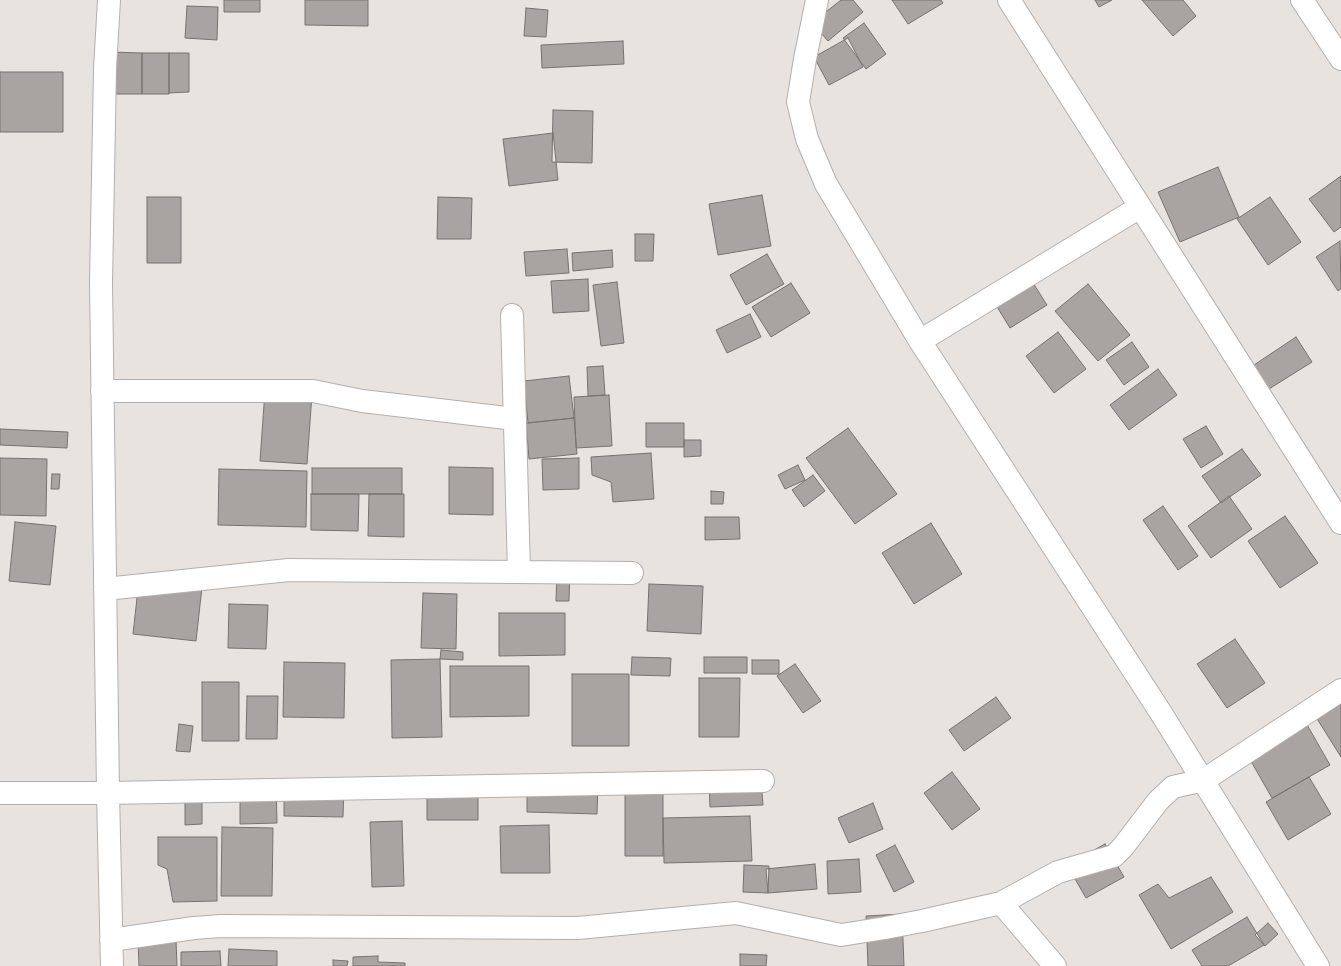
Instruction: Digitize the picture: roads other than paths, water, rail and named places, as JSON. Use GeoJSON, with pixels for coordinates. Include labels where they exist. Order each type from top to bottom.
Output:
{"type":"FeatureCollection","features":[{"type":"Feature","properties":{"kind":"street"},"geometry":{"type":"LineString","coordinates":[[108,0],[105,69],[101,282],[108,793],[112,966]]}},
{"type":"Feature","properties":{"kind":"street"},"geometry":{"type":"LineString","coordinates":[[817,0],[798,102],[807,139],[826,184],[920,341],[1204,780],[1318,966]]}},
{"type":"Feature","properties":{"kind":"street"},"geometry":{"type":"LineString","coordinates":[[1009,0],[1341,523]]}},
{"type":"Feature","properties":{"kind":"street"},"geometry":{"type":"LineString","coordinates":[[1302,0],[1341,59]]}},
{"type":"Feature","properties":{"kind":"street"},"geometry":{"type":"LineString","coordinates":[[920,341],[1140,207]]}},
{"type":"Feature","properties":{"kind":"street"},"geometry":{"type":"LineString","coordinates":[[512,315],[519,572]]}},
{"type":"Feature","properties":{"kind":"street"},"geometry":{"type":"LineString","coordinates":[[102,391],[313,391],[362,401],[515,419]]}},
{"type":"Feature","properties":{"kind":"street"},"geometry":{"type":"LineString","coordinates":[[105,590],[289,570],[632,573]]}},
{"type":"Feature","properties":{"kind":"street"},"geometry":{"type":"LineString","coordinates":[[111,940],[194,928],[221,926],[578,928],[736,913],[841,935],[922,921],[1001,902],[1058,872],[1114,856],[1158,801],[1173,787],[1204,780],[1341,690]]}},
{"type":"Feature","properties":{"kind":"street"},"geometry":{"type":"LineString","coordinates":[[0,793],[108,793],[764,781]]}},
{"type":"Feature","properties":{"kind":"street"},"geometry":{"type":"LineString","coordinates":[[1001,902],[1055,966]]}}]}
